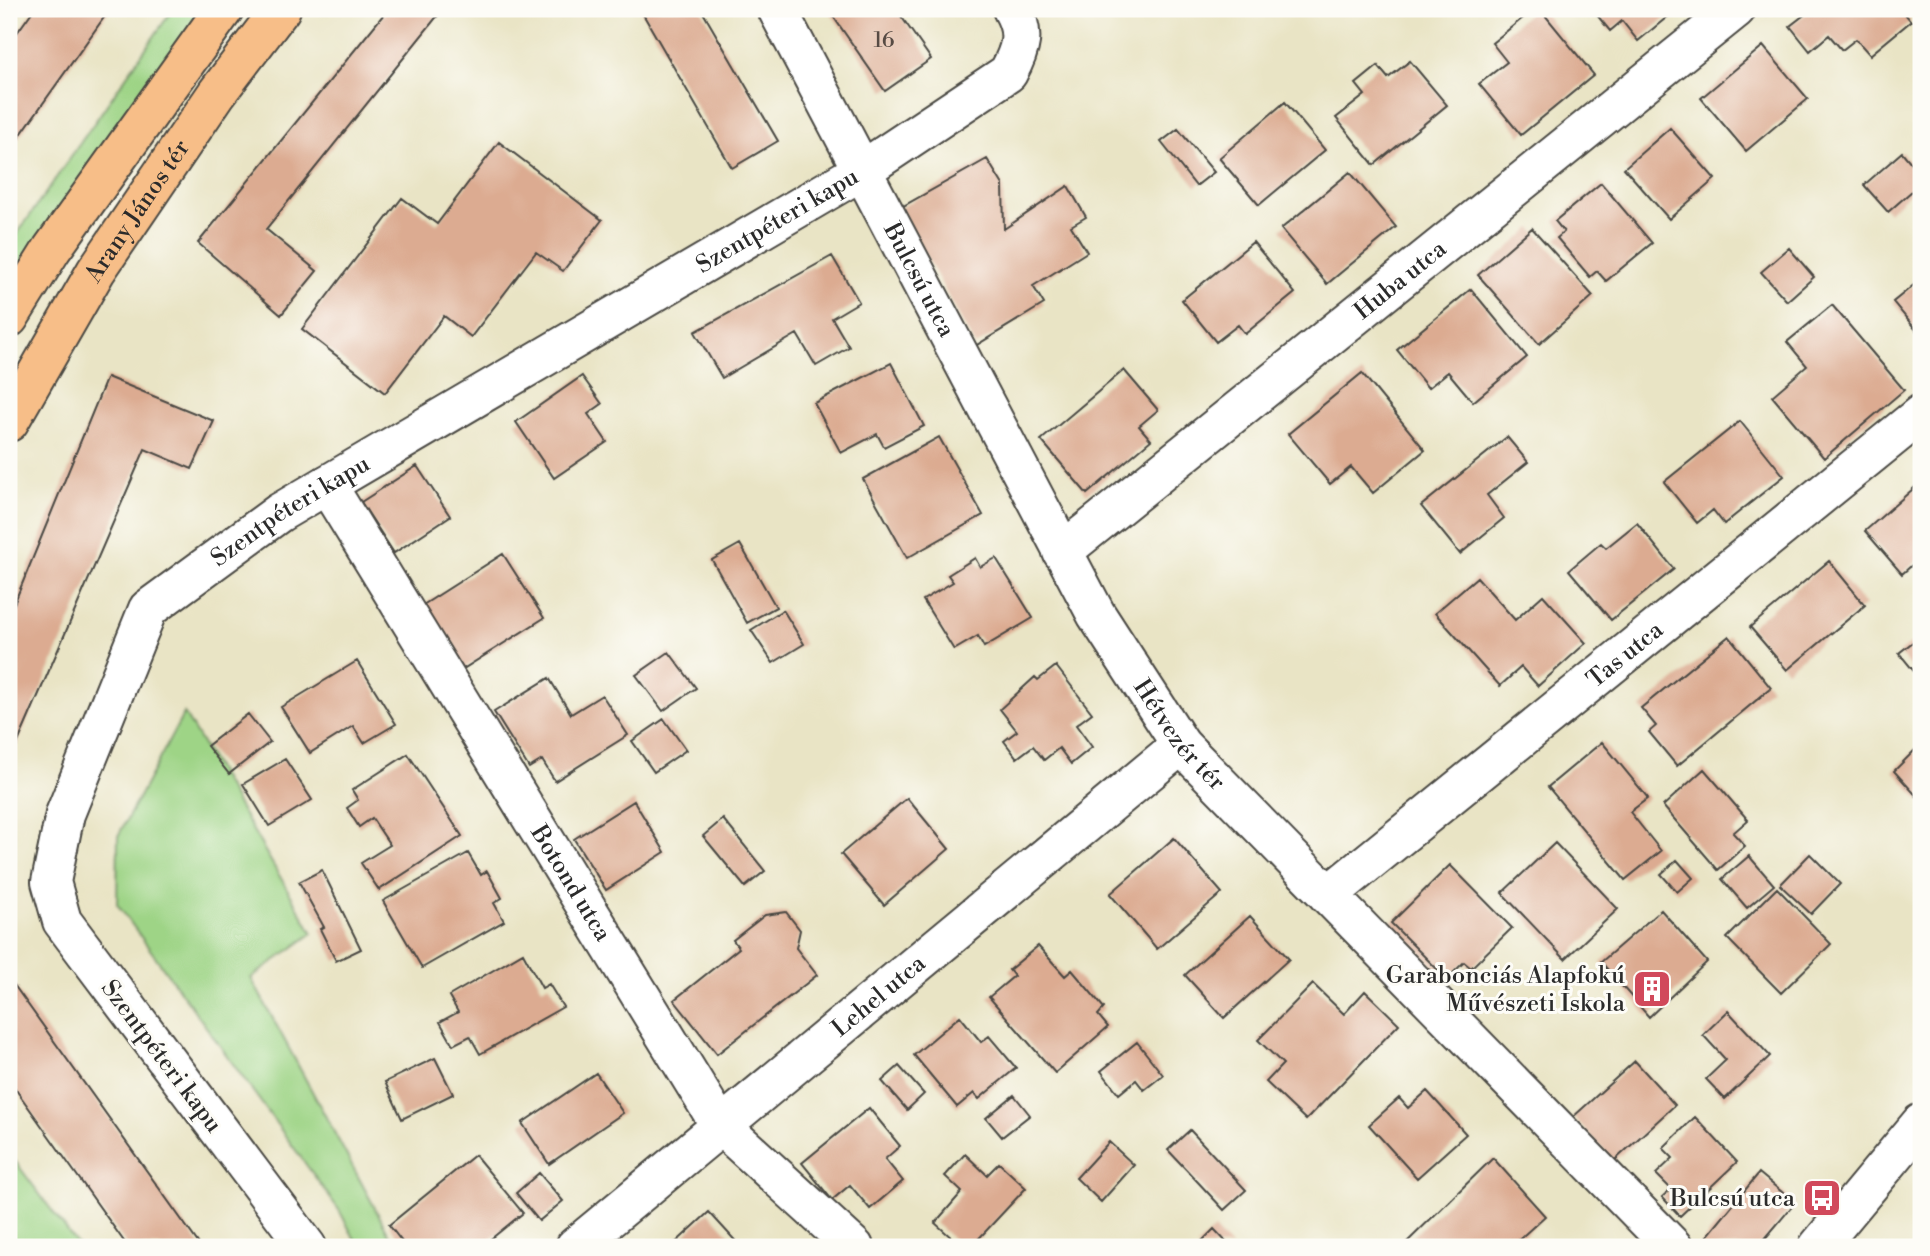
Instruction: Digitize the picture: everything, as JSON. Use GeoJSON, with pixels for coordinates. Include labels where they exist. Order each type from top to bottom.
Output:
{"type":"FeatureCollection","features":[{"type":"Feature","properties":{"kind":"main road","name":"Arany János tér"},"geometry":{"type":"LineString","coordinates":[[9,318],[52,249],[224,9]]}},
{"type":"Feature","properties":{"kind":"main road","name":"Arany János tér"},"geometry":{"type":"LineString","coordinates":[[9,422],[96,271],[217,93],[281,9]]}},
{"type":"Feature","properties":{"kind":"street","name":"Bulcsú utca"},"geometry":{"type":"LineString","coordinates":[[777,9],[1062,552]]}},
{"type":"Feature","properties":{"kind":"street","name":"Szentpéteri kapu"},"geometry":{"type":"LineString","coordinates":[[307,1247],[62,921],[51,882],[65,814],[148,609],[279,513],[861,171],[1008,73],[1020,51],[1022,26],[1012,9]]}},
{"type":"Feature","properties":{"kind":"street","name":"Huba utca"},"geometry":{"type":"LineString","coordinates":[[1062,552],[1736,9]]}},
{"type":"Feature","properties":{"kind":"street","name":"Tas utca"},"geometry":{"type":"LineString","coordinates":[[1328,895],[1921,414]]}},
{"type":"Feature","properties":{"kind":"street","name":"Botond utca"},"geometry":{"type":"LineString","coordinates":[[327,485],[720,1125],[854,1247]]}},
{"type":"Feature","properties":{"kind":"street","name":"Hétvezér tér"},"geometry":{"type":"LineString","coordinates":[[1062,552],[1096,614],[1181,745],[1328,895]]}},
{"type":"Feature","properties":{"kind":"street","name":"Lehel utca"},"geometry":{"type":"LineString","coordinates":[[575,1247],[1181,745]]}},
{"type":"Feature","properties":{"kind":"street"},"geometry":{"type":"LineString","coordinates":[[1328,895],[1673,1247]]}},
{"type":"Feature","properties":{"kind":"street"},"geometry":{"type":"LineString","coordinates":[[1818,1247],[1921,1123]]}},
{"type":"Feature","properties":{"kind":"green space"},"geometry":{"type":"Polygon","coordinates":[[[173,9],[202,9],[21,295],[9,278],[9,246],[173,9]]]}},
{"type":"Feature","properties":{"kind":"green space"},"geometry":{"type":"Polygon","coordinates":[[[184,713],[313,933],[251,978],[396,1247],[359,1247],[339,1210],[117,904],[118,836],[184,713]]]}},
{"type":"Feature","properties":{"kind":"green space"},"geometry":{"type":"Polygon","coordinates":[[[9,1153],[79,1247],[9,1247],[9,1153]]]}},
{"type":"Feature","properties":{"kind":"building"},"geometry":{"type":"Polygon","coordinates":[[[34,9],[110,9],[9,151],[9,44],[34,9]]]}},
{"type":"Feature","properties":{"kind":"building"},"geometry":{"type":"Polygon","coordinates":[[[388,9],[443,9],[266,229],[317,271],[281,315],[198,243],[388,9]]]}},
{"type":"Feature","properties":{"kind":"building"},"geometry":{"type":"Polygon","coordinates":[[[640,9],[701,9],[778,141],[732,168],[640,9]]]}},
{"type":"Feature","properties":{"kind":"building"},"geometry":{"type":"Polygon","coordinates":[[[828,9],[896,9],[931,59],[885,91],[828,9]]]}},
{"type":"Feature","properties":{"kind":"building"},"geometry":{"type":"Polygon","coordinates":[[[1534,9],[1540,9],[1594,75],[1521,135],[1479,84],[1507,62],[1492,43],[1534,9]]]}},
{"type":"Feature","properties":{"kind":"building"},"geometry":{"type":"Polygon","coordinates":[[[1592,9],[1677,9],[1638,41],[1622,21],[1610,31],[1592,9]]]}},
{"type":"Feature","properties":{"kind":"building"},"geometry":{"type":"Polygon","coordinates":[[[1812,9],[1901,9],[1911,21],[1870,55],[1856,39],[1842,50],[1829,35],[1810,51],[1790,26],[1812,9]]]}},
{"type":"Feature","properties":{"kind":"building"},"geometry":{"type":"Polygon","coordinates":[[[1763,46],[1808,99],[1746,151],[1701,98],[1763,46]]]}},
{"type":"Feature","properties":{"kind":"building"},"geometry":{"type":"Polygon","coordinates":[[[1410,61],[1447,105],[1374,165],[1336,118],[1365,95],[1356,84],[1378,66],[1388,78],[1410,61]]]}},
{"type":"Feature","properties":{"kind":"building"},"geometry":{"type":"Polygon","coordinates":[[[1285,102],[1325,150],[1259,205],[1219,158],[1285,102]]]}},
{"type":"Feature","properties":{"kind":"building"},"geometry":{"type":"Polygon","coordinates":[[[1670,128],[1715,179],[1669,219],[1624,168],[1670,128]]]}},
{"type":"Feature","properties":{"kind":"building"},"geometry":{"type":"Polygon","coordinates":[[[1178,129],[1214,172],[1196,186],[1161,142],[1178,129]]]}},
{"type":"Feature","properties":{"kind":"building"},"geometry":{"type":"Polygon","coordinates":[[[499,142],[602,220],[563,271],[536,252],[471,337],[444,316],[385,393],[302,329],[402,198],[437,224],[499,142]]]}},
{"type":"Feature","properties":{"kind":"building"},"geometry":{"type":"Polygon","coordinates":[[[1902,152],[1921,175],[1921,183],[1888,212],[1864,185],[1902,152]]]}},
{"type":"Feature","properties":{"kind":"building"},"geometry":{"type":"Polygon","coordinates":[[[987,159],[1003,185],[1004,229],[1068,186],[1086,217],[1071,226],[1087,252],[1033,286],[1044,304],[975,346],[900,208],[987,159]]]}},
{"type":"Feature","properties":{"kind":"building"},"geometry":{"type":"Polygon","coordinates":[[[1350,172],[1396,227],[1327,284],[1281,229],[1350,172]]]}},
{"type":"Feature","properties":{"kind":"building"},"geometry":{"type":"Polygon","coordinates":[[[1601,183],[1652,243],[1606,281],[1597,271],[1590,277],[1557,238],[1564,232],[1555,221],[1601,183]]]}},
{"type":"Feature","properties":{"kind":"building"},"geometry":{"type":"Polygon","coordinates":[[[1532,228],[1593,296],[1539,344],[1478,275],[1532,228]]]}},
{"type":"Feature","properties":{"kind":"building"},"geometry":{"type":"Polygon","coordinates":[[[1253,242],[1295,293],[1245,334],[1238,325],[1216,342],[1182,300],[1253,242]]]}},
{"type":"Feature","properties":{"kind":"building"},"geometry":{"type":"Polygon","coordinates":[[[1789,248],[1814,277],[1787,301],[1761,272],[1789,248]]]}},
{"type":"Feature","properties":{"kind":"building"},"geometry":{"type":"Polygon","coordinates":[[[832,256],[859,302],[832,318],[849,347],[816,366],[797,334],[722,378],[695,332],[832,256]]]}},
{"type":"Feature","properties":{"kind":"building"},"geometry":{"type":"Polygon","coordinates":[[[1921,279],[1921,336],[1893,302],[1921,279]]]}},
{"type":"Feature","properties":{"kind":"building"},"geometry":{"type":"Polygon","coordinates":[[[1471,289],[1527,357],[1473,402],[1448,372],[1428,388],[1397,350],[1471,289]]]}},
{"type":"Feature","properties":{"kind":"building"},"geometry":{"type":"Polygon","coordinates":[[[1832,305],[1904,390],[1824,458],[1772,396],[1807,366],[1787,342],[1832,305]]]}},
{"type":"Feature","properties":{"kind":"building"},"geometry":{"type":"Polygon","coordinates":[[[891,363],[924,426],[884,447],[877,434],[841,453],[814,403],[891,363]]]}},
{"type":"Feature","properties":{"kind":"building"},"geometry":{"type":"Polygon","coordinates":[[[1124,370],[1158,410],[1139,426],[1151,440],[1087,494],[1041,440],[1124,370]]]}},
{"type":"Feature","properties":{"kind":"building"},"geometry":{"type":"Polygon","coordinates":[[[1362,373],[1425,450],[1373,493],[1351,467],[1330,484],[1288,434],[1362,373]]]}},
{"type":"Feature","properties":{"kind":"building"},"geometry":{"type":"Polygon","coordinates":[[[582,376],[602,404],[588,414],[607,442],[554,478],[516,422],[582,376]]]}},
{"type":"Feature","properties":{"kind":"building"},"geometry":{"type":"Polygon","coordinates":[[[107,377],[214,421],[192,469],[145,449],[9,763],[9,616],[107,377]]]}},
{"type":"Feature","properties":{"kind":"building"},"geometry":{"type":"Polygon","coordinates":[[[1740,421],[1784,476],[1724,524],[1713,510],[1697,523],[1664,482],[1740,421]]]}},
{"type":"Feature","properties":{"kind":"building"},"geometry":{"type":"Polygon","coordinates":[[[939,437],[983,515],[907,558],[863,479],[939,437]]]}},
{"type":"Feature","properties":{"kind":"building"},"geometry":{"type":"Polygon","coordinates":[[[1507,437],[1528,462],[1487,495],[1504,518],[1460,554],[1421,506],[1507,437]]]}},
{"type":"Feature","properties":{"kind":"building"},"geometry":{"type":"Polygon","coordinates":[[[417,466],[450,516],[394,553],[361,502],[417,466]]]}},
{"type":"Feature","properties":{"kind":"building"},"geometry":{"type":"Polygon","coordinates":[[[1921,482],[1921,557],[1902,574],[1865,531],[1921,482]]]}},
{"type":"Feature","properties":{"kind":"building"},"geometry":{"type":"Polygon","coordinates":[[[1637,523],[1674,569],[1611,620],[1569,570],[1601,543],[1606,548],[1637,523]]]}},
{"type":"Feature","properties":{"kind":"building"},"geometry":{"type":"Polygon","coordinates":[[[740,544],[776,607],[747,623],[712,560],[740,544]]]}},
{"type":"Feature","properties":{"kind":"building"},"geometry":{"type":"Polygon","coordinates":[[[503,554],[544,618],[463,669],[423,605],[503,554]]]}},
{"type":"Feature","properties":{"kind":"building"},"geometry":{"type":"Polygon","coordinates":[[[975,558],[980,567],[996,558],[1033,618],[984,647],[978,636],[954,650],[923,600],[953,582],[948,575],[975,558]]]}},
{"type":"Feature","properties":{"kind":"building"},"geometry":{"type":"Polygon","coordinates":[[[1829,561],[1865,605],[1787,670],[1750,627],[1829,561]]]}},
{"type":"Feature","properties":{"kind":"building"},"geometry":{"type":"Polygon","coordinates":[[[1477,577],[1515,620],[1543,595],[1586,643],[1538,686],[1521,667],[1500,686],[1435,613],[1477,577]]]}},
{"type":"Feature","properties":{"kind":"building"},"geometry":{"type":"Polygon","coordinates":[[[783,610],[804,644],[773,663],[751,630],[783,610]]]}},
{"type":"Feature","properties":{"kind":"building"},"geometry":{"type":"Polygon","coordinates":[[[1729,636],[1771,688],[1677,766],[1649,732],[1656,726],[1641,708],[1729,636]]]}},
{"type":"Feature","properties":{"kind":"building"},"geometry":{"type":"Polygon","coordinates":[[[1918,638],[1921,642],[1921,680],[1899,653],[1918,638]]]}},
{"type":"Feature","properties":{"kind":"building"},"geometry":{"type":"Polygon","coordinates":[[[669,652],[696,688],[663,711],[636,675],[669,652]]]}},
{"type":"Feature","properties":{"kind":"building"},"geometry":{"type":"Polygon","coordinates":[[[357,661],[396,724],[364,743],[353,726],[310,753],[281,707],[357,661]]]}},
{"type":"Feature","properties":{"kind":"building"},"geometry":{"type":"Polygon","coordinates":[[[1056,666],[1092,713],[1076,725],[1092,747],[1071,764],[1059,748],[1044,760],[1033,746],[1017,758],[1004,741],[1017,731],[1000,709],[1035,677],[1038,680],[1056,666]]]}},
{"type":"Feature","properties":{"kind":"building"},"geometry":{"type":"Polygon","coordinates":[[[549,678],[571,714],[602,695],[628,735],[555,781],[542,760],[529,768],[494,712],[549,678]]]}},
{"type":"Feature","properties":{"kind":"building"},"geometry":{"type":"Polygon","coordinates":[[[248,714],[270,742],[229,774],[207,746],[248,714]]]}},
{"type":"Feature","properties":{"kind":"building"},"geometry":{"type":"Polygon","coordinates":[[[664,719],[686,750],[654,772],[632,741],[664,719]]]}},
{"type":"Feature","properties":{"kind":"building"},"geometry":{"type":"Polygon","coordinates":[[[1602,742],[1648,798],[1630,812],[1661,851],[1625,880],[1548,787],[1602,742]]]}},
{"type":"Feature","properties":{"kind":"building"},"geometry":{"type":"Polygon","coordinates":[[[1921,744],[1921,801],[1894,771],[1921,744]]]}},
{"type":"Feature","properties":{"kind":"building"},"geometry":{"type":"Polygon","coordinates":[[[408,754],[462,836],[379,890],[361,863],[390,845],[372,818],[359,827],[347,808],[358,800],[352,790],[408,754]]]}},
{"type":"Feature","properties":{"kind":"building"},"geometry":{"type":"Polygon","coordinates":[[[285,759],[312,800],[269,826],[243,784],[285,759]]]}},
{"type":"Feature","properties":{"kind":"building"},"geometry":{"type":"Polygon","coordinates":[[[1704,769],[1748,820],[1733,833],[1745,846],[1718,870],[1663,806],[1704,769]]]}},
{"type":"Feature","properties":{"kind":"building"},"geometry":{"type":"Polygon","coordinates":[[[907,798],[949,849],[884,905],[841,854],[907,798]]]}},
{"type":"Feature","properties":{"kind":"building"},"geometry":{"type":"Polygon","coordinates":[[[634,801],[665,852],[606,890],[574,839],[634,801]]]}},
{"type":"Feature","properties":{"kind":"building"},"geometry":{"type":"Polygon","coordinates":[[[723,819],[765,871],[745,887],[703,836],[723,819]]]}},
{"type":"Feature","properties":{"kind":"building"},"geometry":{"type":"Polygon","coordinates":[[[1174,838],[1222,893],[1157,949],[1110,894],[1174,838]]]}},
{"type":"Feature","properties":{"kind":"building"},"geometry":{"type":"Polygon","coordinates":[[[1555,843],[1618,909],[1565,959],[1502,893],[1555,843]]]}},
{"type":"Feature","properties":{"kind":"building"},"geometry":{"type":"Polygon","coordinates":[[[468,853],[481,875],[487,871],[502,898],[494,903],[504,921],[422,968],[383,901],[468,853]]]}},
{"type":"Feature","properties":{"kind":"building"},"geometry":{"type":"Polygon","coordinates":[[[1810,854],[1840,884],[1811,914],[1780,885],[1810,854]]]}},
{"type":"Feature","properties":{"kind":"building"},"geometry":{"type":"Polygon","coordinates":[[[1749,856],[1774,885],[1747,908],[1722,879],[1749,856]]]}},
{"type":"Feature","properties":{"kind":"building"},"geometry":{"type":"Polygon","coordinates":[[[1677,860],[1693,878],[1677,892],[1661,874],[1677,860]]]}},
{"type":"Feature","properties":{"kind":"building"},"geometry":{"type":"Polygon","coordinates":[[[1450,865],[1512,928],[1471,968],[1464,962],[1447,979],[1391,923],[1450,865]]]}},
{"type":"Feature","properties":{"kind":"building"},"geometry":{"type":"Polygon","coordinates":[[[322,870],[361,949],[336,961],[320,929],[324,927],[299,882],[322,870]]]}},
{"type":"Feature","properties":{"kind":"building"},"geometry":{"type":"Polygon","coordinates":[[[1777,888],[1831,944],[1781,993],[1727,938],[1777,888]]]}},
{"type":"Feature","properties":{"kind":"building","name":"Garabonciás Alapfokú Művészeti Iskola"},"geometry":{"type":"Polygon","coordinates":[[[1661,910],[1707,962],[1649,1017],[1601,962],[1661,910]]]}},
{"type":"Feature","properties":{"kind":"building"},"geometry":{"type":"Polygon","coordinates":[[[786,912],[800,930],[796,948],[817,975],[717,1054],[674,1000],[739,948],[733,940],[765,915],[786,912]]]}},
{"type":"Feature","properties":{"kind":"building"},"geometry":{"type":"Polygon","coordinates":[[[1250,916],[1289,959],[1224,1018],[1185,975],[1250,916]]]}},
{"type":"Feature","properties":{"kind":"building"},"geometry":{"type":"Polygon","coordinates":[[[1038,946],[1065,976],[1072,970],[1104,1008],[1098,1015],[1108,1027],[1055,1073],[989,997],[1014,976],[1009,970],[1038,946]]]}},
{"type":"Feature","properties":{"kind":"building"},"geometry":{"type":"Polygon","coordinates":[[[523,953],[542,988],[549,984],[563,1007],[480,1054],[470,1036],[453,1045],[440,1022],[458,1012],[449,996],[523,953]]]}},
{"type":"Feature","properties":{"kind":"building"},"geometry":{"type":"Polygon","coordinates":[[[9,978],[201,1247],[128,1247],[9,1080],[9,978]]]}},
{"type":"Feature","properties":{"kind":"building"},"geometry":{"type":"Polygon","coordinates":[[[1313,984],[1344,1014],[1365,991],[1399,1024],[1306,1120],[1266,1082],[1283,1064],[1258,1040],[1313,984]]]}},
{"type":"Feature","properties":{"kind":"building"},"geometry":{"type":"Polygon","coordinates":[[[1728,1011],[1770,1056],[1725,1099],[1706,1079],[1726,1060],[1703,1035],[1728,1011]]]}},
{"type":"Feature","properties":{"kind":"building"},"geometry":{"type":"Polygon","coordinates":[[[960,1016],[981,1042],[989,1036],[1016,1068],[979,1099],[974,1093],[957,1107],[914,1055],[960,1016]]]}},
{"type":"Feature","properties":{"kind":"building"},"geometry":{"type":"Polygon","coordinates":[[[1137,1042],[1163,1075],[1144,1090],[1136,1080],[1119,1094],[1101,1071],[1137,1042]]]}},
{"type":"Feature","properties":{"kind":"building"},"geometry":{"type":"Polygon","coordinates":[[[435,1058],[453,1094],[402,1119],[385,1082],[435,1058]]]}},
{"type":"Feature","properties":{"kind":"building"},"geometry":{"type":"Polygon","coordinates":[[[1635,1061],[1675,1105],[1614,1161],[1573,1117],[1635,1061]]]}},
{"type":"Feature","properties":{"kind":"building"},"geometry":{"type":"Polygon","coordinates":[[[899,1066],[924,1094],[907,1110],[882,1081],[899,1066]]]}},
{"type":"Feature","properties":{"kind":"building"},"geometry":{"type":"Polygon","coordinates":[[[596,1073],[623,1113],[549,1164],[522,1123],[596,1073]]]}},
{"type":"Feature","properties":{"kind":"building"},"geometry":{"type":"Polygon","coordinates":[[[1427,1091],[1466,1134],[1417,1178],[1369,1125],[1399,1098],[1408,1108],[1427,1091]]]}},
{"type":"Feature","properties":{"kind":"building"},"geometry":{"type":"Polygon","coordinates":[[[1014,1095],[1030,1115],[1002,1137],[986,1118],[1014,1095]]]}},
{"type":"Feature","properties":{"kind":"building"},"geometry":{"type":"Polygon","coordinates":[[[869,1108],[900,1146],[885,1159],[903,1181],[870,1209],[850,1185],[832,1200],[802,1163],[869,1108]]]}},
{"type":"Feature","properties":{"kind":"building"},"geometry":{"type":"Polygon","coordinates":[[[1695,1117],[1737,1162],[1680,1216],[1662,1197],[1671,1189],[1656,1174],[1673,1158],[1663,1148],[1695,1117]]]}},
{"type":"Feature","properties":{"kind":"building"},"geometry":{"type":"Polygon","coordinates":[[[1190,1130],[1246,1190],[1224,1210],[1168,1150],[1190,1130]]]}},
{"type":"Feature","properties":{"kind":"building"},"geometry":{"type":"Polygon","coordinates":[[[1109,1142],[1134,1165],[1101,1202],[1076,1178],[1109,1142]]]}},
{"type":"Feature","properties":{"kind":"building"},"geometry":{"type":"Polygon","coordinates":[[[965,1154],[987,1175],[999,1163],[1026,1188],[971,1247],[962,1247],[935,1223],[962,1192],[945,1176],[965,1154]]]}},
{"type":"Feature","properties":{"kind":"building"},"geometry":{"type":"Polygon","coordinates":[[[475,1155],[523,1213],[481,1247],[406,1247],[389,1225],[475,1155]]]}},
{"type":"Feature","properties":{"kind":"building"},"geometry":{"type":"Polygon","coordinates":[[[1493,1158],[1545,1216],[1511,1247],[1494,1247],[1491,1243],[1486,1247],[1402,1247],[1493,1158]]]}},
{"type":"Feature","properties":{"kind":"building"},"geometry":{"type":"Polygon","coordinates":[[[539,1173],[563,1201],[539,1221],[516,1193],[539,1173]]]}},
{"type":"Feature","properties":{"kind":"building"},"geometry":{"type":"Polygon","coordinates":[[[1759,1173],[1795,1203],[1758,1247],[1700,1245],[1759,1173]]]}},
{"type":"Feature","properties":{"kind":"building"},"geometry":{"type":"Polygon","coordinates":[[[709,1212],[741,1247],[671,1247],[709,1212]]]}},
{"type":"Feature","properties":{"kind":"building"},"geometry":{"type":"Polygon","coordinates":[[[1214,1229],[1231,1247],[1196,1247],[1214,1229]]]}},
{"type":"Feature","properties":{"kind":"place","name":"Garabonciás Alapfokú Művészeti Iskola"},"geometry":{"type":"Point","coordinates":[1652,989]}},
{"type":"Feature","properties":{"kind":"place","name":"Bulcsú utca"},"geometry":{"type":"Point","coordinates":[1822,1198]}}]}
